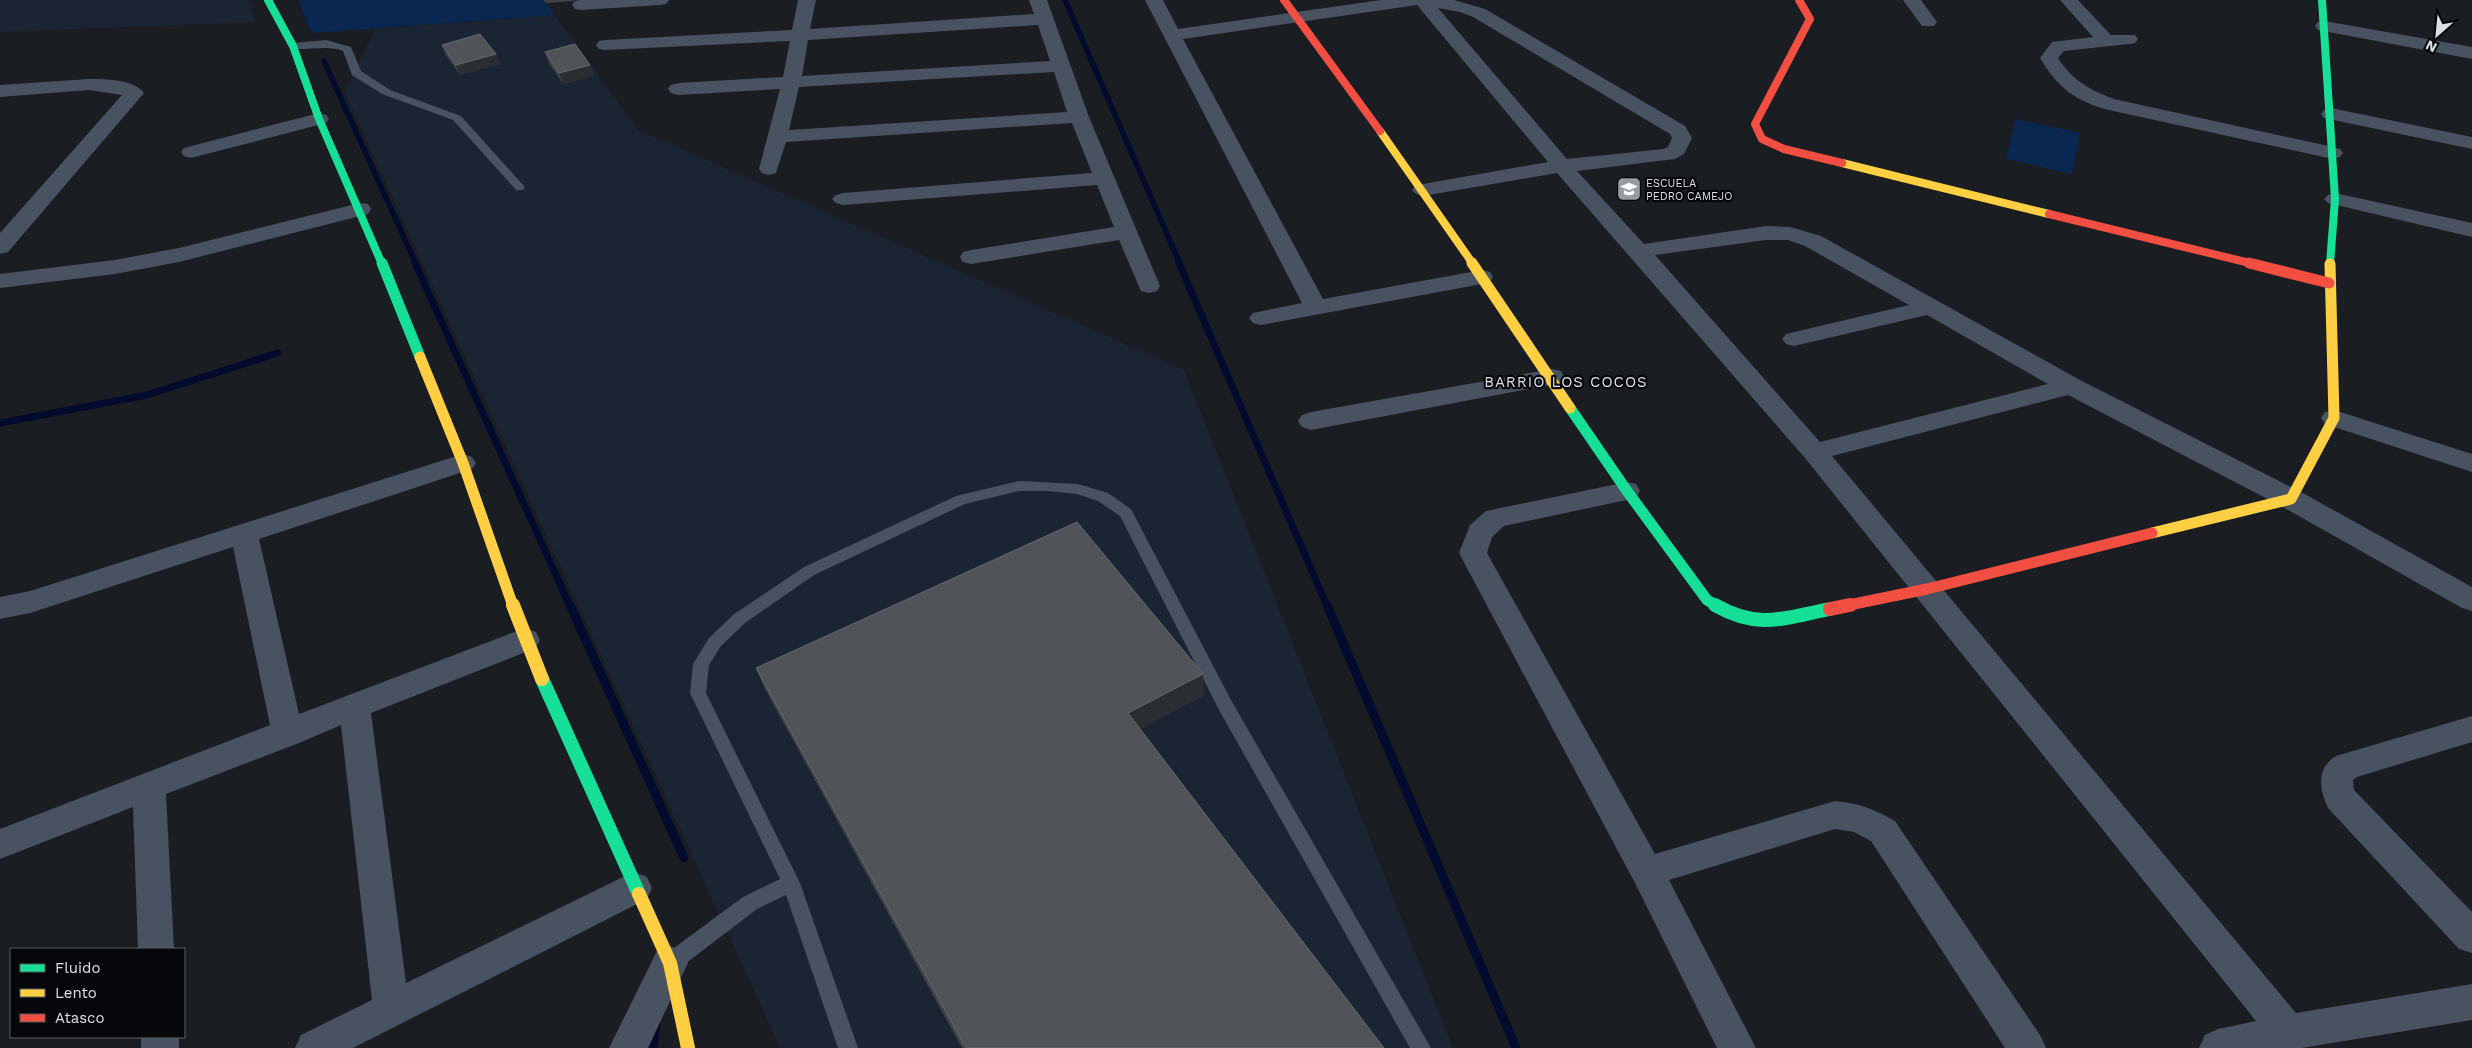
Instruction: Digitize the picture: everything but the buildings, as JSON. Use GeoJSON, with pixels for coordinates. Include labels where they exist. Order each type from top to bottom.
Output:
{"type":"FeatureCollection","features":[{"type":"Feature","properties":{"kind":"street"},"geometry":{"type":"LineString","coordinates":[[268,0],[293,46],[319,119],[360,208],[463,462],[524,640],[670,964],[688,1048]]}},
{"type":"Feature","properties":{"kind":"street"},"geometry":{"type":"LineString","coordinates":[[581,5],[660,0]]}},
{"type":"Feature","properties":{"kind":"street"},"geometry":{"type":"LineString","coordinates":[[769,169],[802,35],[807,0]]}},
{"type":"Feature","properties":{"kind":"street"},"geometry":{"type":"LineString","coordinates":[[1038,0],[1079,117],[1149,286]]}},
{"type":"Feature","properties":{"kind":"street"},"geometry":{"type":"LineString","coordinates":[[1154,0],[1315,306]]}},
{"type":"Feature","properties":{"kind":"street"},"geometry":{"type":"LineString","coordinates":[[1284,0],[1423,190],[1552,377],[1627,491],[1707,600],[1734,616],[1766,622],[1927,590],[2290,499],[2334,418],[2329,283],[2335,199],[2331,114],[2322,0]]}},
{"type":"Feature","properties":{"kind":"street"},"geometry":{"type":"LineString","coordinates":[[1172,35],[1421,0],[1464,7],[1479,13],[1678,130],[1682,138],[1677,150],[1668,154],[1562,166],[1423,190]]}},
{"type":"Feature","properties":{"kind":"street"},"geometry":{"type":"LineString","coordinates":[[1421,0],[1562,166],[1639,251],[1814,452],[2288,1032]]}},
{"type":"Feature","properties":{"kind":"street"},"geometry":{"type":"LineString","coordinates":[[1798,0],[1810,19],[1755,124],[1762,138],[1784,149],[2329,283]]}},
{"type":"Feature","properties":{"kind":"street"},"geometry":{"type":"LineString","coordinates":[[1912,0],[1928,22]]}},
{"type":"Feature","properties":{"kind":"street"},"geometry":{"type":"LineString","coordinates":[[2070,0],[2105,40]]}},
{"type":"Feature","properties":{"kind":"street"},"geometry":{"type":"LineString","coordinates":[[605,45],[802,35],[1045,19]]}},
{"type":"Feature","properties":{"kind":"street"},"geometry":{"type":"LineString","coordinates":[[2324,26],[2472,53]]}},
{"type":"Feature","properties":{"kind":"street"},"geometry":{"type":"LineString","coordinates":[[2129,39],[2058,46],[2048,58],[2062,79],[2078,92],[2109,104],[2333,153]]}},
{"type":"Feature","properties":{"kind":"street"},"geometry":{"type":"LineString","coordinates":[[678,89],[1061,66]]}},
{"type":"Feature","properties":{"kind":"street"},"geometry":{"type":"LineString","coordinates":[[0,91],[107,83],[125,87],[134,92],[0,247]]}},
{"type":"Feature","properties":{"kind":"street"},"geometry":{"type":"LineString","coordinates":[[2331,114],[2472,143]]}},
{"type":"Feature","properties":{"kind":"street"},"geometry":{"type":"LineString","coordinates":[[778,136],[1079,117]]}},
{"type":"Feature","properties":{"kind":"street"},"geometry":{"type":"LineString","coordinates":[[191,152],[319,119]]}},
{"type":"Feature","properties":{"kind":"street"},"geometry":{"type":"LineString","coordinates":[[843,199],[1103,178]]}},
{"type":"Feature","properties":{"kind":"street"},"geometry":{"type":"LineString","coordinates":[[2335,199],[2472,230]]}},
{"type":"Feature","properties":{"kind":"street"},"geometry":{"type":"LineString","coordinates":[[0,281],[115,267],[179,255],[360,208]]}},
{"type":"Feature","properties":{"kind":"street"},"geometry":{"type":"LineString","coordinates":[[972,257],[1126,232]]}},
{"type":"Feature","properties":{"kind":"street"},"geometry":{"type":"LineString","coordinates":[[1639,251],[1766,233],[1790,234],[1813,241],[2070,386],[2290,499],[2472,600]]}},
{"type":"Feature","properties":{"kind":"street"},"geometry":{"type":"LineString","coordinates":[[1261,318],[1315,306],[1482,277]]}},
{"type":"Feature","properties":{"kind":"street"},"geometry":{"type":"LineString","coordinates":[[1794,339],[1930,307]]}},
{"type":"Feature","properties":{"kind":"street"},"geometry":{"type":"LineString","coordinates":[[1311,422],[1552,377]]}},
{"type":"Feature","properties":{"kind":"street"},"geometry":{"type":"LineString","coordinates":[[1814,452],[2070,386]]}},
{"type":"Feature","properties":{"kind":"street"},"geometry":{"type":"LineString","coordinates":[[2334,418],[2472,463]]}},
{"type":"Feature","properties":{"kind":"street"},"geometry":{"type":"LineString","coordinates":[[0,608],[30,602],[463,462]]}},
{"type":"Feature","properties":{"kind":"street"},"geometry":{"type":"LineString","coordinates":[[1627,491],[1496,518],[1480,532],[1472,553],[1647,872],[1737,1048]]}},
{"type":"Feature","properties":{"kind":"street"},"geometry":{"type":"LineString","coordinates":[[244,533],[288,734]]}},
{"type":"Feature","properties":{"kind":"street"},"geometry":{"type":"LineString","coordinates":[[0,844],[355,708],[524,640]]}},
{"type":"Feature","properties":{"kind":"street"},"geometry":{"type":"LineString","coordinates":[[355,708],[391,1009]]}},
{"type":"Feature","properties":{"kind":"street"},"geometry":{"type":"LineString","coordinates":[[2472,729],[2347,766],[2341,769],[2336,781],[2340,798],[2472,937]]}},
{"type":"Feature","properties":{"kind":"street"},"geometry":{"type":"LineString","coordinates":[[149,788],[156,948]]}},
{"type":"Feature","properties":{"kind":"street"},"geometry":{"type":"LineString","coordinates":[[1647,872],[1835,815],[1860,818],[1883,831],[2026,1048]]}},
{"type":"Feature","properties":{"kind":"street"},"geometry":{"type":"LineString","coordinates":[[314,1048],[635,888]]}},
{"type":"Feature","properties":{"kind":"street"},"geometry":{"type":"LineString","coordinates":[[628,1048],[670,964]]}},
{"type":"Feature","properties":{"kind":"street"},"geometry":{"type":"LineString","coordinates":[[2218,1048],[2288,1032],[2472,1002]]}},
{"type":"Feature","properties":{"kind":"lane"},"geometry":{"type":"LineString","coordinates":[[293,46],[326,43],[339,45],[347,49],[356,73],[386,92],[457,118],[520,188]]}},
{"type":"Feature","properties":{"kind":"lane"},"geometry":{"type":"LineString","coordinates":[[848,1048],[791,883],[698,692],[701,664],[715,642],[739,619],[809,571],[960,500],[1020,486],[1078,489],[1103,497],[1126,513],[1225,705],[1421,1048]]}},
{"type":"Feature","properties":{"kind":"lane"},"geometry":{"type":"LineString","coordinates":[[670,964],[750,902],[791,883]]}},
{"type":"Feature","properties":{"kind":"shaded area"},"geometry":{"type":"Polygon","coordinates":[[[0,0],[248,0],[256,22],[0,32],[0,0]]]}},
{"type":"Feature","properties":{"kind":"shaded area"},"geometry":{"type":"Polygon","coordinates":[[[298,0],[543,0],[555,15],[312,33],[298,0]]]}},
{"type":"Feature","properties":{"kind":"shaded area"},"geometry":{"type":"Polygon","coordinates":[[[555,15],[638,130],[1184,370],[1453,1048],[780,1048],[345,93],[375,29],[555,15]]]}},
{"type":"Feature","properties":{"kind":"shaded area"},"geometry":{"type":"Polygon","coordinates":[[[2016,119],[2080,133],[2072,174],[2006,159],[2016,119]]]}},
{"type":"Feature","properties":{"kind":"waterway"},"geometry":{"type":"LineString","coordinates":[[1065,0],[1180,264]]}},
{"type":"Feature","properties":{"kind":"waterway"},"geometry":{"type":"LineString","coordinates":[[324,61],[416,264]]}},
{"type":"Feature","properties":{"kind":"waterway"},"geometry":{"type":"LineString","coordinates":[[415,263],[570,606]]}},
{"type":"Feature","properties":{"kind":"waterway"},"geometry":{"type":"LineString","coordinates":[[1179,263],[1327,606]]}},
{"type":"Feature","properties":{"kind":"waterway"},"geometry":{"type":"LineString","coordinates":[[0,423],[147,395],[278,353]]}},
{"type":"Feature","properties":{"kind":"waterway"},"geometry":{"type":"LineString","coordinates":[[570,605],[684,858]]}},
{"type":"Feature","properties":{"kind":"waterway"},"geometry":{"type":"LineString","coordinates":[[1327,605],[1516,1048]]}},
{"type":"Feature","properties":{"kind":"waterway"},"geometry":{"type":"LineString","coordinates":[[653,1048],[656,1025]]}},
{"type":"Feature","properties":{"kind":"traffic: fast"},"geometry":{"type":"LineString","coordinates":[[268,0],[293,46],[319,119],[360,209],[420,357]]}},
{"type":"Feature","properties":{"kind":"traffic: fast"},"geometry":{"type":"LineString","coordinates":[[2322,0],[2335,199],[2330,264]]}},
{"type":"Feature","properties":{"kind":"traffic: fast"},"geometry":{"type":"LineString","coordinates":[[1570,408],[1627,491],[1707,600],[1734,616],[1766,622],[1830,609]]}},
{"type":"Feature","properties":{"kind":"traffic: fast"},"geometry":{"type":"LineString","coordinates":[[542,679],[639,894]]}},
{"type":"Feature","properties":{"kind":"traffic: slow"},"geometry":{"type":"LineString","coordinates":[[1380,131],[1423,190],[1570,408]]}},
{"type":"Feature","properties":{"kind":"traffic: slow"},"geometry":{"type":"LineString","coordinates":[[1842,163],[2049,214]]}},
{"type":"Feature","properties":{"kind":"traffic: slow"},"geometry":{"type":"LineString","coordinates":[[2152,533],[2291,499],[2334,418],[2330,264]]}},
{"type":"Feature","properties":{"kind":"traffic: slow"},"geometry":{"type":"LineString","coordinates":[[420,357],[463,463],[525,640],[542,679]]}},
{"type":"Feature","properties":{"kind":"traffic: slow"},"geometry":{"type":"LineString","coordinates":[[639,894],[670,963],[688,1048]]}},
{"type":"Feature","properties":{"kind":"traffic: jam"},"geometry":{"type":"LineString","coordinates":[[1284,0],[1380,131]]}},
{"type":"Feature","properties":{"kind":"traffic: jam"},"geometry":{"type":"LineString","coordinates":[[1799,0],[1810,19],[1755,124],[1762,139],[1784,149],[1842,163]]}},
{"type":"Feature","properties":{"kind":"traffic: jam"},"geometry":{"type":"LineString","coordinates":[[2049,214],[2329,283]]}},
{"type":"Feature","properties":{"kind":"traffic: jam"},"geometry":{"type":"LineString","coordinates":[[1830,609],[1927,589],[2152,533]]}},
{"type":"Feature","properties":{"kind":"place","name":"ESCUELA PEDRO CAMEJO"},"geometry":{"type":"Point","coordinates":[1629,189]}},
{"type":"Feature","properties":{"kind":"district","name":"BARRIO LOS COCOS"},"geometry":{"type":"Point","coordinates":[1566,382]}}]}
